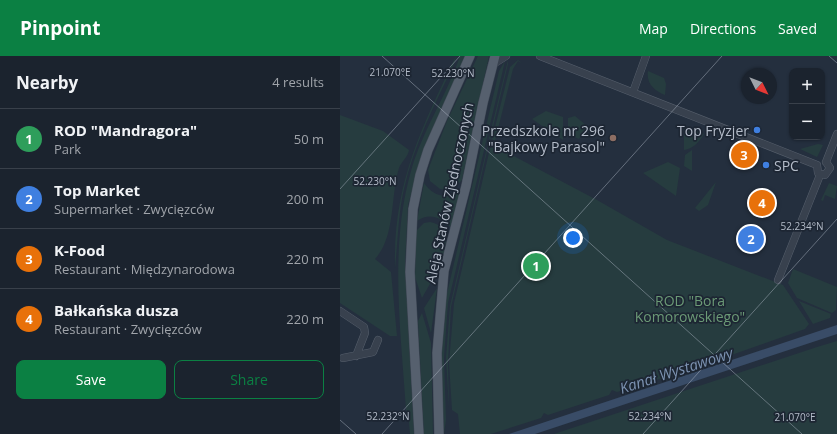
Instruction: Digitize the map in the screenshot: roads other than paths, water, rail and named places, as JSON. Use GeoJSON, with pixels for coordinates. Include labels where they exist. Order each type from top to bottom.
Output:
{"type":"FeatureCollection","features":[{"type":"Feature","properties":{"kind":"main road","name":"Aleja Stanów Zjednoczonych"},"geometry":{"type":"LineString","coordinates":[[419,434],[410,272],[413,209],[418,182],[428,150],[470,56]]}},
{"type":"Feature","properties":{"kind":"main road","name":"Aleja Stanów Zjednoczonych"},"geometry":{"type":"LineString","coordinates":[[439,434],[436,353],[444,271],[466,186],[494,61]]}},
{"type":"Feature","properties":{"kind":"street"},"geometry":{"type":"LineString","coordinates":[[494,61],[506,56]]}},
{"type":"Feature","properties":{"kind":"street"},"geometry":{"type":"LineString","coordinates":[[540,56],[817,165]]}},
{"type":"Feature","properties":{"kind":"street"},"geometry":{"type":"LineString","coordinates":[[633,92],[646,56]]}},
{"type":"Feature","properties":{"kind":"street"},"geometry":{"type":"LineString","coordinates":[[826,162],[837,134]]}},
{"type":"Feature","properties":{"kind":"street"},"geometry":{"type":"LineString","coordinates":[[817,165],[820,162],[826,162]]}},
{"type":"Feature","properties":{"kind":"street"},"geometry":{"type":"LineString","coordinates":[[826,162],[829,166],[829,170]]}},
{"type":"Feature","properties":{"kind":"street"},"geometry":{"type":"LineString","coordinates":[[817,165],[817,171],[820,175]]}},
{"type":"Feature","properties":{"kind":"street"},"geometry":{"type":"LineString","coordinates":[[820,175],[825,175],[829,170]]}},
{"type":"Feature","properties":{"kind":"street"},"geometry":{"type":"LineString","coordinates":[[829,170],[837,173]]}},
{"type":"Feature","properties":{"kind":"street"},"geometry":{"type":"LineString","coordinates":[[778,280],[820,175]]}},
{"type":"Feature","properties":{"kind":"street"},"geometry":{"type":"LineString","coordinates":[[340,311],[364,327],[365,333],[356,356]]}},
{"type":"Feature","properties":{"kind":"street"},"geometry":{"type":"LineString","coordinates":[[343,358],[373,352],[378,340]]}},
{"type":"Feature","properties":{"kind":"water"},"geometry":{"type":"Polygon","coordinates":[[[837,325],[837,334],[535,434],[509,434],[837,325]]]}},
{"type":"Feature","properties":{"kind":"place","name":"Top Fryzjer"},"geometry":{"type":"Point","coordinates":[757,130]}},
{"type":"Feature","properties":{"kind":"place","name":"Przedszkole nr 296 \"Bajkowy Parasol\""},"geometry":{"type":"Point","coordinates":[613,138]}},
{"type":"Feature","properties":{"kind":"place","name":"K-Food"},"geometry":{"type":"Point","coordinates":[744,155]}},
{"type":"Feature","properties":{"kind":"place","name":"SPC"},"geometry":{"type":"Point","coordinates":[766,165]}},
{"type":"Feature","properties":{"kind":"place","name":"Bałkańska dusza"},"geometry":{"type":"Point","coordinates":[762,203]}},
{"type":"Feature","properties":{"kind":"place","name":"Top Market"},"geometry":{"type":"Point","coordinates":[751,239]}},
{"type":"Feature","properties":{"kind":"place","name":"ROD \"Mandragora\""},"geometry":{"type":"Point","coordinates":[536,266]}},
{"type":"Feature","properties":{"kind":"park label","name":"ROD \"Bora Komorowskiego\""},"geometry":{"type":"Point","coordinates":[690,308]}},
{"type":"Feature","properties":{"kind":"water label","name":"Kanał Wystawowy"},"geometry":{"type":"Point","coordinates":[676,370]}}]}
